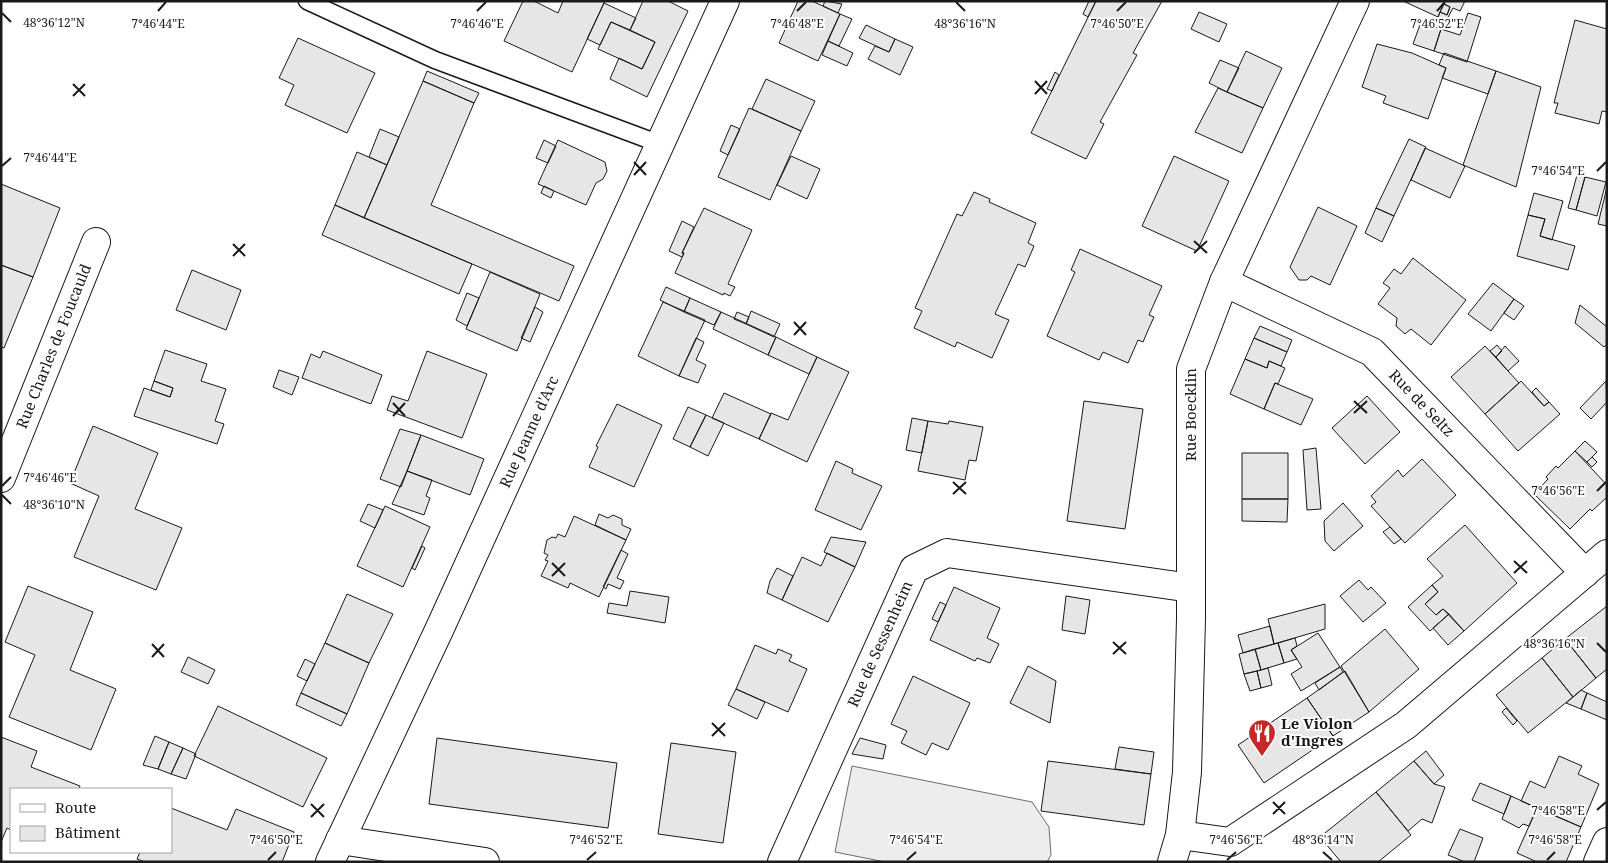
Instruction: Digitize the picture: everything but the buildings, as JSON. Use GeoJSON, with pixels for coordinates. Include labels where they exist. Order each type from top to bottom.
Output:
{"type":"FeatureCollection","features":[{"type":"Feature","properties":{"kind":"street","name":"Rue Jeanne d'Arc"},"geometry":{"type":"LineString","coordinates":[[335,851],[725,1]]}},
{"type":"Feature","properties":{"kind":"street","name":"Rue Boecklin"},"geometry":{"type":"LineString","coordinates":[[1172,862],[1180,834],[1187,772],[1191,588],[1190,370],[1224,282],[1354,1]]}},
{"type":"Feature","properties":{"kind":"street","name":"Rue Charles de Foucauld"},"geometry":{"type":"LineString","coordinates":[[1,478],[96,242]]}},
{"type":"Feature","properties":{"kind":"street","name":"Rue de Seltz"},"geometry":{"type":"LineString","coordinates":[[1224,282],[1372,352],[1601,560]]}},
{"type":"Feature","properties":{"kind":"street","name":"Rue de Sessenheim"},"geometry":{"type":"LineString","coordinates":[[786,851],[914,569],[947,553],[1191,588]]}},
{"type":"Feature","properties":{"kind":"street"},"geometry":{"type":"LineString","coordinates":[[1180,834],[1230,842],[1406,725],[1601,560]]}},
{"type":"Feature","properties":{"kind":"street"},"geometry":{"type":"LineString","coordinates":[[1598,862],[1607,842]]}},
{"type":"Feature","properties":{"kind":"street"},"geometry":{"type":"LineString","coordinates":[[335,851],[485,862]]}},
{"type":"Feature","properties":{"kind":"lane"},"geometry":{"type":"LineString","coordinates":[[307,1],[435,60],[660,144]]}},
{"type":"Feature","properties":{"kind":"shaded area"},"geometry":{"type":"Polygon","coordinates":[[[852,766],[1032,802],[1049,827],[1051,855],[1047,862],[885,862],[835,852],[852,766]]]}},
{"type":"Feature","properties":{"kind":"place","name":"Le Violon d'Ingres"},"geometry":{"type":"Point","coordinates":[1262,757]}}]}
